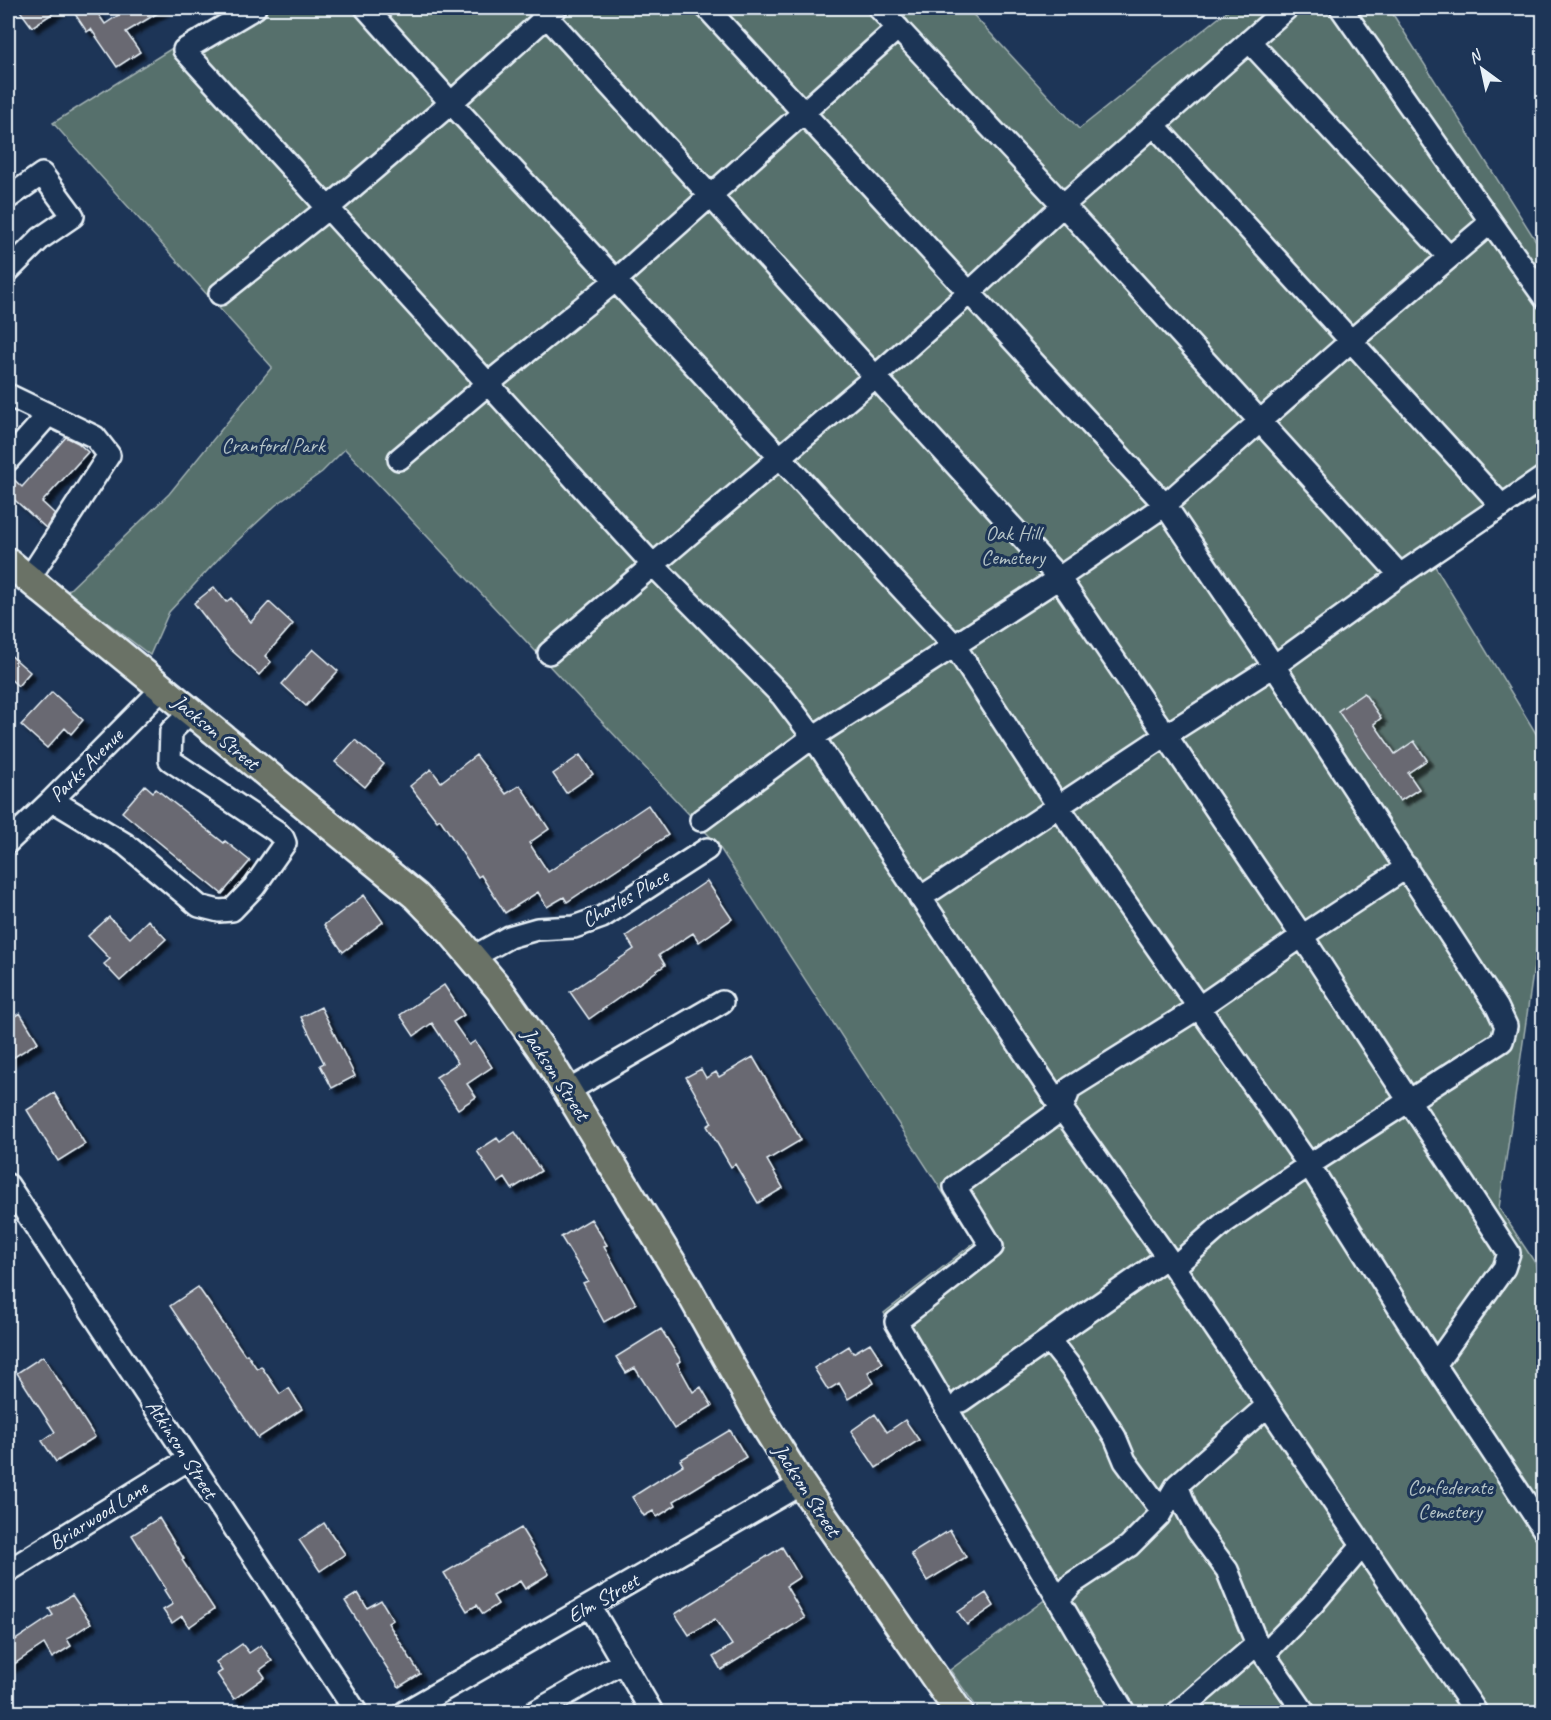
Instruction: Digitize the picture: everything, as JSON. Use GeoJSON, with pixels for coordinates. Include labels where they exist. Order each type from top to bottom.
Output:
{"type":"FeatureCollection","features":[{"type":"Feature","properties":{"kind":"main road","name":"Jackson Street"},"geometry":{"type":"LineString","coordinates":[[8,562],[416,896],[473,957],[523,1022],[568,1091],[688,1289],[760,1418],[801,1484],[959,1713]]}},
{"type":"Feature","properties":{"kind":"street"},"geometry":{"type":"LineString","coordinates":[[255,8],[184,50],[653,565],[782,696],[813,737],[1062,1109],[1171,1262],[1476,1713]]}},
{"type":"Feature","properties":{"kind":"street"},"geometry":{"type":"LineString","coordinates":[[366,8],[451,103],[954,645],[1059,806],[1309,1165],[1435,1365],[1544,1530]]}},
{"type":"Feature","properties":{"kind":"street"},"geometry":{"type":"LineString","coordinates":[[707,8],[1165,505],[1407,867],[1497,1007],[1506,1026],[1502,1041],[1309,1165],[1171,1262],[1049,1340],[961,1401]]}},
{"type":"Feature","properties":{"kind":"street"},"geometry":{"type":"LineString","coordinates":[[879,8],[1063,204],[1400,575]]}},
{"type":"Feature","properties":{"kind":"street"},"geometry":{"type":"LineString","coordinates":[[549,653],[876,376],[970,292],[1063,204],[1287,8]]}},
{"type":"Feature","properties":{"kind":"street"},"geometry":{"type":"LineString","coordinates":[[1341,8],[1544,297]]}},
{"type":"Feature","properties":{"kind":"street"},"geometry":{"type":"LineString","coordinates":[[220,294],[328,208],[451,103],[548,10],[711,197],[1059,578],[1302,936],[1509,1252],[1504,1268],[1435,1365]]}},
{"type":"Feature","properties":{"kind":"street"},"geometry":{"type":"LineString","coordinates":[[399,459],[616,280],[898,28]]}},
{"type":"Feature","properties":{"kind":"street"},"geometry":{"type":"LineString","coordinates":[[1249,41],[1449,257]]}},
{"type":"Feature","properties":{"kind":"street"},"geometry":{"type":"LineString","coordinates":[[1154,125],[1502,506]]}},
{"type":"Feature","properties":{"kind":"street"},"geometry":{"type":"LineString","coordinates":[[8,198],[42,174],[72,216],[41,238],[8,271]]}},
{"type":"Feature","properties":{"kind":"street"},"geometry":{"type":"LineString","coordinates":[[701,820],[813,737],[1059,578],[1165,505],[1351,341],[1491,222]]}},
{"type":"Feature","properties":{"kind":"street"},"geometry":{"type":"LineString","coordinates":[[8,395],[95,437],[109,456],[28,580]]}},
{"type":"Feature","properties":{"kind":"street"},"geometry":{"type":"LineString","coordinates":[[8,460],[48,415]]}},
{"type":"Feature","properties":{"kind":"street"},"geometry":{"type":"LineString","coordinates":[[920,898],[1274,666],[1400,575],[1544,477]]}},
{"type":"Feature","properties":{"kind":"street","name":"Parks Avenue"},"geometry":{"type":"LineString","coordinates":[[8,842],[163,688]]}},
{"type":"Feature","properties":{"kind":"street"},"geometry":{"type":"LineString","coordinates":[[52,800],[124,844],[199,906],[219,911],[232,910],[254,887],[285,843],[276,831],[170,760],[171,731],[191,712]]}},
{"type":"Feature","properties":{"kind":"street","name":"Charles Place"},"geometry":{"type":"LineString","coordinates":[[473,957],[509,937],[537,929],[574,927],[602,917],[707,849]]}},
{"type":"Feature","properties":{"kind":"street"},"geometry":{"type":"LineString","coordinates":[[1124,1713],[896,1322],[992,1247],[955,1187],[1062,1109],[1070,1089],[1198,1008],[1407,867]]}},
{"type":"Feature","properties":{"kind":"street"},"geometry":{"type":"LineString","coordinates":[[568,1091],[722,1002]]}},
{"type":"Feature","properties":{"kind":"street","name":"Atkinson Street"},"geometry":{"type":"LineString","coordinates":[[8,1185],[356,1713]]}},
{"type":"Feature","properties":{"kind":"street"},"geometry":{"type":"LineString","coordinates":[[1049,1340],[1072,1369],[1114,1437],[1125,1461],[1162,1511]]}},
{"type":"Feature","properties":{"kind":"street"},"geometry":{"type":"LineString","coordinates":[[1059,1600],[1073,1583],[1129,1546],[1162,1511],[1177,1485],[1268,1405]]}},
{"type":"Feature","properties":{"kind":"street","name":"Briarwood Lane"},"geometry":{"type":"LineString","coordinates":[[8,1571],[189,1459]]}},
{"type":"Feature","properties":{"kind":"street","name":"Elm Street"},"geometry":{"type":"LineString","coordinates":[[405,1713],[801,1484]]}},
{"type":"Feature","properties":{"kind":"street"},"geometry":{"type":"LineString","coordinates":[[1177,1485],[1198,1532],[1227,1570],[1260,1649],[1304,1713]]}},
{"type":"Feature","properties":{"kind":"street"},"geometry":{"type":"LineString","coordinates":[[1178,1713],[1312,1605],[1363,1545]]}},
{"type":"Feature","properties":{"kind":"street"},"geometry":{"type":"LineString","coordinates":[[590,1606],[623,1662],[646,1710]]}},
{"type":"Feature","properties":{"kind":"street"},"geometry":{"type":"LineString","coordinates":[[535,1713],[623,1662]]}},
{"type":"Feature","properties":{"kind":"green space","name":"Oak Hill Cemetery"},"geometry":{"type":"Polygon","coordinates":[[[236,8],[967,8],[1079,129],[1231,8],[1389,8],[1543,252],[1543,494],[1433,563],[1543,745],[1543,904],[1499,1208],[1543,1275],[1543,1712],[980,1712],[950,1670],[1047,1598],[884,1313],[975,1242],[718,845],[345,449],[322,472],[276,505],[221,556],[169,612],[150,655],[67,592],[169,494],[272,367],[53,123],[236,8]]]}},
{"type":"Feature","properties":{"kind":"building"},"geometry":{"type":"Polygon","coordinates":[[[18,8],[61,8],[32,27],[18,8]]]}},
{"type":"Feature","properties":{"kind":"building"},"geometry":{"type":"Polygon","coordinates":[[[71,8],[94,8],[105,24],[129,8],[166,8],[126,32],[140,52],[117,67],[91,29],[87,32],[71,8]]]}},
{"type":"Feature","properties":{"kind":"building"},"geometry":{"type":"Polygon","coordinates":[[[66,437],[78,443],[88,452],[42,502],[55,514],[46,528],[8,494],[8,474],[22,487],[66,437]]]}},
{"type":"Feature","properties":{"kind":"building"},"geometry":{"type":"Polygon","coordinates":[[[214,587],[226,602],[231,598],[251,622],[269,602],[293,624],[265,656],[271,662],[259,675],[228,647],[194,603],[214,587]]]}},
{"type":"Feature","properties":{"kind":"building"},"geometry":{"type":"Polygon","coordinates":[[[313,649],[338,671],[306,706],[282,684],[313,649]]]}},
{"type":"Feature","properties":{"kind":"building"},"geometry":{"type":"Polygon","coordinates":[[[8,653],[30,672],[18,686],[8,677],[8,653]]]}},
{"type":"Feature","properties":{"kind":"building"},"geometry":{"type":"Polygon","coordinates":[[[52,692],[83,720],[71,734],[65,728],[47,748],[21,725],[52,692]]]}},
{"type":"Feature","properties":{"kind":"building"},"geometry":{"type":"Polygon","coordinates":[[[1364,693],[1381,718],[1374,724],[1395,754],[1414,741],[1427,760],[1408,773],[1419,789],[1400,801],[1338,711],[1364,693]]]}},
{"type":"Feature","properties":{"kind":"building"},"geometry":{"type":"Polygon","coordinates":[[[355,740],[384,764],[365,787],[335,762],[355,740]]]}},
{"type":"Feature","properties":{"kind":"building"},"geometry":{"type":"Polygon","coordinates":[[[476,755],[506,794],[520,785],[549,829],[529,843],[548,872],[648,805],[668,835],[567,902],[564,897],[547,907],[538,892],[505,913],[481,875],[478,877],[440,819],[437,821],[410,786],[431,769],[441,782],[476,755]]]}},
{"type":"Feature","properties":{"kind":"building"},"geometry":{"type":"Polygon","coordinates":[[[580,755],[593,774],[566,793],[553,774],[580,755]]]}},
{"type":"Feature","properties":{"kind":"building"},"geometry":{"type":"Polygon","coordinates":[[[145,785],[153,792],[156,789],[250,861],[222,894],[122,812],[145,785]]]}},
{"type":"Feature","properties":{"kind":"building"},"geometry":{"type":"Polygon","coordinates":[[[707,881],[732,919],[699,942],[693,933],[659,955],[665,965],[589,1019],[570,992],[634,949],[626,936],[707,881]]]}},
{"type":"Feature","properties":{"kind":"building"},"geometry":{"type":"Polygon","coordinates":[[[364,895],[383,922],[343,952],[324,925],[364,895]]]}},
{"type":"Feature","properties":{"kind":"building"},"geometry":{"type":"Polygon","coordinates":[[[109,917],[130,938],[148,920],[166,939],[120,981],[104,964],[110,959],[88,936],[109,917]]]}},
{"type":"Feature","properties":{"kind":"building"},"geometry":{"type":"Polygon","coordinates":[[[444,985],[464,1015],[453,1022],[469,1045],[475,1041],[492,1067],[467,1084],[476,1097],[458,1109],[436,1077],[458,1063],[432,1023],[414,1036],[400,1015],[444,985]]]}},
{"type":"Feature","properties":{"kind":"building"},"geometry":{"type":"Polygon","coordinates":[[[321,1007],[355,1076],[332,1088],[320,1065],[324,1063],[301,1017],[321,1007]]]}},
{"type":"Feature","properties":{"kind":"building"},"geometry":{"type":"Polygon","coordinates":[[[20,1013],[38,1042],[8,1061],[8,1020],[20,1013]]]}},
{"type":"Feature","properties":{"kind":"building"},"geometry":{"type":"Polygon","coordinates":[[[753,1057],[801,1140],[767,1160],[783,1188],[758,1203],[735,1164],[731,1167],[707,1126],[712,1123],[686,1077],[701,1069],[706,1078],[716,1072],[719,1077],[753,1057]]]}},
{"type":"Feature","properties":{"kind":"building"},"geometry":{"type":"Polygon","coordinates":[[[54,1093],[85,1144],[58,1161],[27,1110],[54,1093]]]}},
{"type":"Feature","properties":{"kind":"building"},"geometry":{"type":"Polygon","coordinates":[[[515,1132],[541,1171],[512,1189],[505,1178],[498,1183],[477,1151],[497,1138],[500,1142],[515,1132]]]}},
{"type":"Feature","properties":{"kind":"building"},"geometry":{"type":"Polygon","coordinates":[[[591,1219],[607,1245],[604,1246],[636,1304],[604,1322],[583,1283],[588,1281],[561,1237],[591,1219]]]}},
{"type":"Feature","properties":{"kind":"building"},"geometry":{"type":"Polygon","coordinates":[[[198,1287],[245,1355],[247,1354],[257,1369],[261,1366],[280,1394],[289,1388],[302,1409],[258,1438],[170,1306],[198,1287]]]}},
{"type":"Feature","properties":{"kind":"building"},"geometry":{"type":"Polygon","coordinates":[[[661,1329],[681,1361],[677,1363],[693,1392],[701,1387],[712,1406],[674,1429],[635,1368],[626,1373],[616,1357],[661,1329]]]}},
{"type":"Feature","properties":{"kind":"building"},"geometry":{"type":"Polygon","coordinates":[[[870,1343],[883,1363],[868,1372],[874,1383],[848,1399],[839,1383],[828,1390],[814,1368],[849,1346],[853,1353],[870,1343]]]}},
{"type":"Feature","properties":{"kind":"building"},"geometry":{"type":"Polygon","coordinates":[[[43,1356],[95,1437],[56,1462],[42,1441],[55,1432],[17,1373],[43,1356]]]}},
{"type":"Feature","properties":{"kind":"building"},"geometry":{"type":"Polygon","coordinates":[[[875,1414],[887,1432],[905,1420],[919,1440],[876,1468],[851,1431],[875,1414]]]}},
{"type":"Feature","properties":{"kind":"building"},"geometry":{"type":"Polygon","coordinates":[[[730,1430],[746,1457],[674,1501],[676,1505],[657,1517],[653,1511],[644,1516],[632,1497],[683,1465],[680,1460],[730,1430]]]}},
{"type":"Feature","properties":{"kind":"building"},"geometry":{"type":"Polygon","coordinates":[[[159,1518],[184,1559],[182,1560],[214,1609],[189,1627],[182,1616],[172,1623],[163,1610],[173,1604],[132,1535],[159,1518]]]}},
{"type":"Feature","properties":{"kind":"building"},"geometry":{"type":"Polygon","coordinates":[[[324,1523],[345,1554],[320,1571],[299,1540],[324,1523]]]}},
{"type":"Feature","properties":{"kind":"building"},"geometry":{"type":"Polygon","coordinates":[[[521,1528],[549,1574],[525,1589],[520,1581],[493,1596],[498,1604],[483,1614],[477,1605],[467,1611],[444,1573],[521,1528]]]}},
{"type":"Feature","properties":{"kind":"building"},"geometry":{"type":"Polygon","coordinates":[[[950,1530],[966,1557],[927,1581],[911,1554],[950,1530]]]}},
{"type":"Feature","properties":{"kind":"building"},"geometry":{"type":"Polygon","coordinates":[[[782,1547],[800,1577],[786,1586],[805,1618],[721,1670],[713,1657],[732,1645],[715,1619],[689,1635],[675,1614],[782,1547]]]}},
{"type":"Feature","properties":{"kind":"building"},"geometry":{"type":"Polygon","coordinates":[[[358,1593],[367,1608],[381,1600],[393,1620],[388,1623],[420,1674],[399,1687],[345,1601],[358,1593]]]}},
{"type":"Feature","properties":{"kind":"building"},"geometry":{"type":"Polygon","coordinates":[[[986,1593],[994,1606],[967,1625],[958,1612],[986,1593]]]}},
{"type":"Feature","properties":{"kind":"building"},"geometry":{"type":"Polygon","coordinates":[[[72,1595],[91,1623],[67,1639],[71,1646],[52,1658],[44,1644],[8,1668],[8,1645],[53,1615],[49,1609],[72,1595]]]}},
{"type":"Feature","properties":{"kind":"building"},"geometry":{"type":"Polygon","coordinates":[[[242,1644],[249,1653],[261,1645],[272,1661],[260,1670],[265,1677],[234,1699],[217,1674],[222,1671],[216,1662],[242,1644]]]}},
{"type":"Feature","properties":{"kind":"park label","name":"Cranford Park"},"geometry":{"type":"Point","coordinates":[273,445]}},
{"type":"Feature","properties":{"kind":"park label","name":"Confederate Cemetery"},"geometry":{"type":"Point","coordinates":[1450,1499]}}]}
